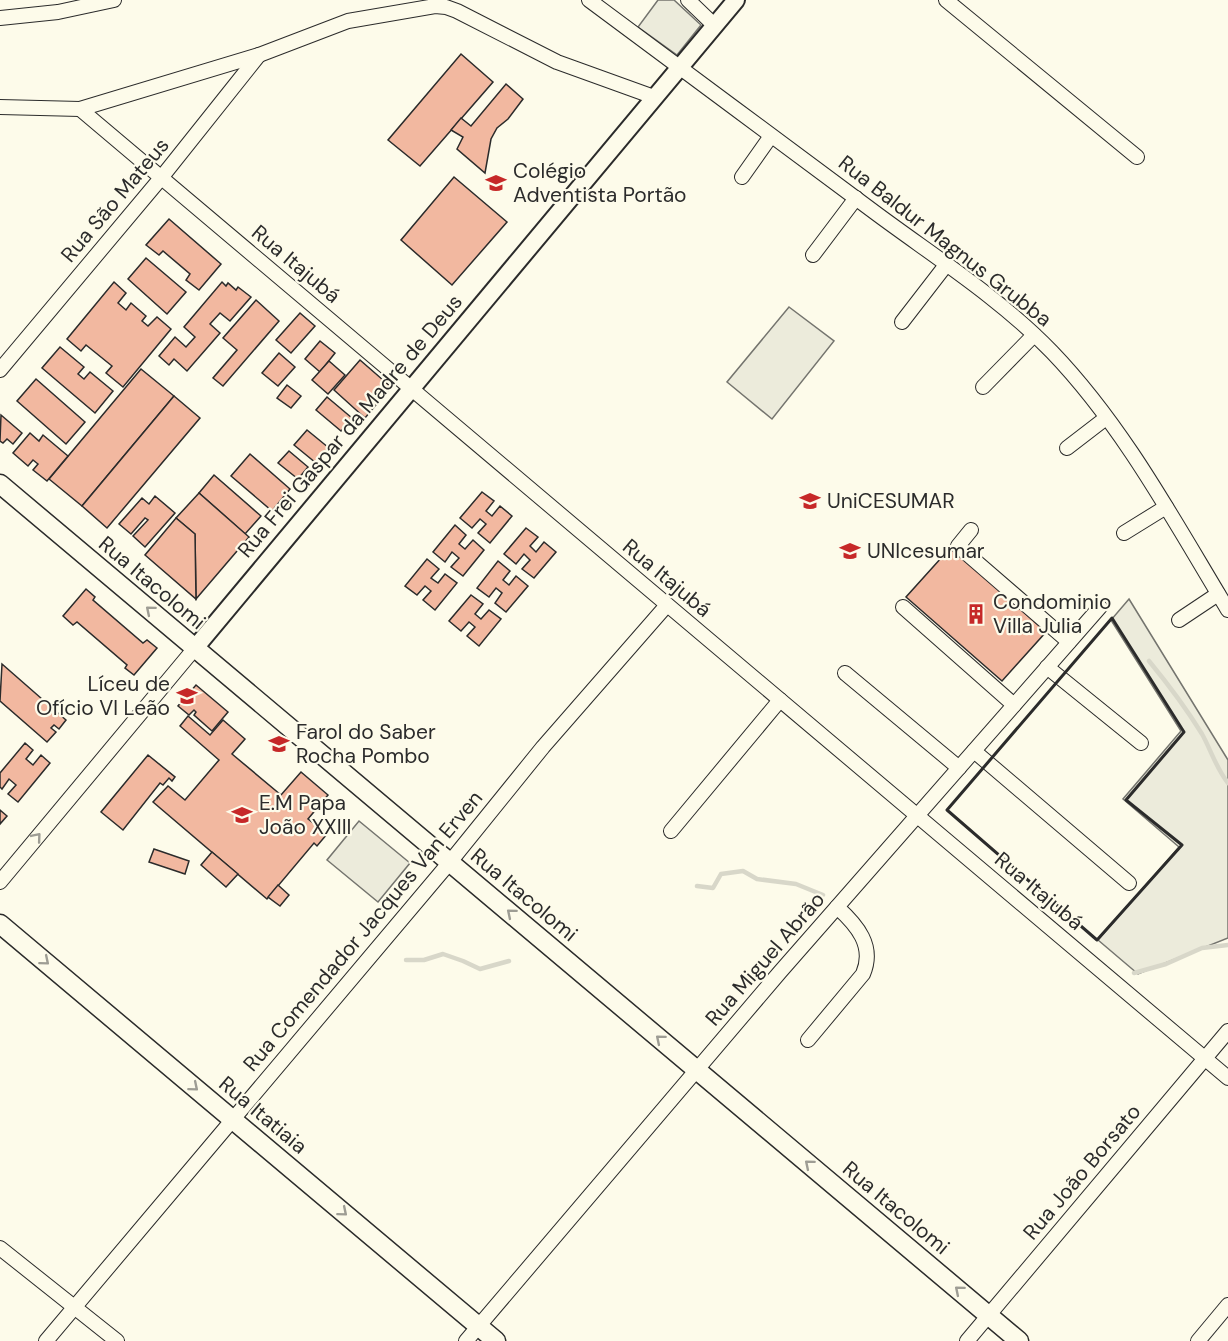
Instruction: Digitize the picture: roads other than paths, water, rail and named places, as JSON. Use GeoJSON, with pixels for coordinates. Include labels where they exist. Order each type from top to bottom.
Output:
{"type":"FeatureCollection","features":[{"type":"Feature","properties":{"kind":"main road","name":"Rua Itacolomi"},"geometry":{"type":"LineString","coordinates":[[0,484],[1019,1341]]}},
{"type":"Feature","properties":{"kind":"main road","name":"Rua Itatiaia"},"geometry":{"type":"LineString","coordinates":[[0,924],[496,1341]]}},
{"type":"Feature","properties":{"kind":"street"},"geometry":{"type":"LineString","coordinates":[[0,18],[58,12],[114,0]]}},
{"type":"Feature","properties":{"kind":"street","name":"Rua Baldur Magnus Grubba"},"geometry":{"type":"LineString","coordinates":[[589,0],[945,265],[1034,335],[1068,369],[1107,418],[1166,507],[1228,610]]}},
{"type":"Feature","properties":{"kind":"street"},"geometry":{"type":"LineString","coordinates":[[688,0],[714,25]]}},
{"type":"Feature","properties":{"kind":"street","name":"Rua Frei Gaspar da Madre de Deus"},"geometry":{"type":"LineString","coordinates":[[0,882],[736,0]]}},
{"type":"Feature","properties":{"kind":"street"},"geometry":{"type":"LineString","coordinates":[[946,0],[1137,157]]}},
{"type":"Feature","properties":{"kind":"street"},"geometry":{"type":"LineString","coordinates":[[0,106],[80,109],[259,55],[348,21],[435,6],[457,10],[520,45],[557,62],[654,97]]}},
{"type":"Feature","properties":{"kind":"street","name":"Rua São Mateus"},"geometry":{"type":"LineString","coordinates":[[0,370],[162,178],[259,55]]}},
{"type":"Feature","properties":{"kind":"street","name":"Rua Itajubá"},"geometry":{"type":"LineString","coordinates":[[80,109],[1228,1078]]}},
{"type":"Feature","properties":{"kind":"street"},"geometry":{"type":"LineString","coordinates":[[742,177],[771,136]]}},
{"type":"Feature","properties":{"kind":"street"},"geometry":{"type":"LineString","coordinates":[[813,255],[855,198]]}},
{"type":"Feature","properties":{"kind":"street"},"geometry":{"type":"LineString","coordinates":[[902,322],[945,265]]}},
{"type":"Feature","properties":{"kind":"street"},"geometry":{"type":"LineString","coordinates":[[983,387],[1034,335]]}},
{"type":"Feature","properties":{"kind":"street"},"geometry":{"type":"LineString","coordinates":[[1066,448],[1107,418]]}},
{"type":"Feature","properties":{"kind":"street"},"geometry":{"type":"LineString","coordinates":[[1124,532],[1166,507]]}},
{"type":"Feature","properties":{"kind":"street"},"geometry":{"type":"LineString","coordinates":[[971,530],[958,546],[1069,642]]}},
{"type":"Feature","properties":{"kind":"street"},"geometry":{"type":"LineString","coordinates":[[1179,620],[1218,594]]}},
{"type":"Feature","properties":{"kind":"street","name":"Rua Comendador Jacques Van Erven"},"geometry":{"type":"LineString","coordinates":[[46,1341],[450,862],[543,747],[667,605]]}},
{"type":"Feature","properties":{"kind":"street"},"geometry":{"type":"LineString","coordinates":[[903,607],[1014,705]]}},
{"type":"Feature","properties":{"kind":"street","name":"Rua Miguel Abrão"},"geometry":{"type":"LineString","coordinates":[[465,1341],[837,907],[1100,607]]}},
{"type":"Feature","properties":{"kind":"street"},"geometry":{"type":"LineString","coordinates":[[1047,667],[1141,743]]}},
{"type":"Feature","properties":{"kind":"street"},"geometry":{"type":"LineString","coordinates":[[845,673],[959,768]]}},
{"type":"Feature","properties":{"kind":"street"},"geometry":{"type":"LineString","coordinates":[[670,831],[780,700]]}},
{"type":"Feature","properties":{"kind":"street"},"geometry":{"type":"LineString","coordinates":[[975,751],[1129,883]]}},
{"type":"Feature","properties":{"kind":"street"},"geometry":{"type":"LineString","coordinates":[[808,1040],[863,974],[867,965],[866,943],[850,919],[837,907]]}},
{"type":"Feature","properties":{"kind":"street","name":"Rua João Borsato"},"geometry":{"type":"LineString","coordinates":[[968,1341],[1228,1031]]}},
{"type":"Feature","properties":{"kind":"street"},"geometry":{"type":"LineString","coordinates":[[0,1248],[117,1341]]}},
{"type":"Feature","properties":{"kind":"street"},"geometry":{"type":"LineString","coordinates":[[1198,1341],[1228,1305]]}},
{"type":"Feature","properties":{"kind":"waterway"},"geometry":{"type":"LineString","coordinates":[[1149,661],[1196,724],[1228,783]]}},
{"type":"Feature","properties":{"kind":"waterway"},"geometry":{"type":"LineString","coordinates":[[697,886],[713,888],[721,874],[743,871],[757,879],[796,884],[823,895]]}},
{"type":"Feature","properties":{"kind":"waterway"},"geometry":{"type":"LineString","coordinates":[[1134,973],[1166,964],[1202,948],[1228,945]]}},
{"type":"Feature","properties":{"kind":"waterway"},"geometry":{"type":"LineString","coordinates":[[406,960],[424,960],[443,954],[480,969],[509,961]]}},
{"type":"Feature","properties":{"kind":"place","name":"Colégio Adventista Portão"},"geometry":{"type":"Point","coordinates":[496,183]}},
{"type":"Feature","properties":{"kind":"place","name":"UniCESUMAR"},"geometry":{"type":"Point","coordinates":[810,501]}},
{"type":"Feature","properties":{"kind":"place","name":"UNIcesumar"},"geometry":{"type":"Point","coordinates":[850,551]}},
{"type":"Feature","properties":{"kind":"place","name":"Condominio Villa Julia"},"geometry":{"type":"Point","coordinates":[976,614]}},
{"type":"Feature","properties":{"kind":"place","name":"Líceu de Ofício Vl Leão"},"geometry":{"type":"Point","coordinates":[187,696]}},
{"type":"Feature","properties":{"kind":"place","name":"Farol do Saber Rocha Pombo"},"geometry":{"type":"Point","coordinates":[279,744]}},
{"type":"Feature","properties":{"kind":"place","name":"E.M Papa João XXIII"},"geometry":{"type":"Point","coordinates":[242,815]}}]}
